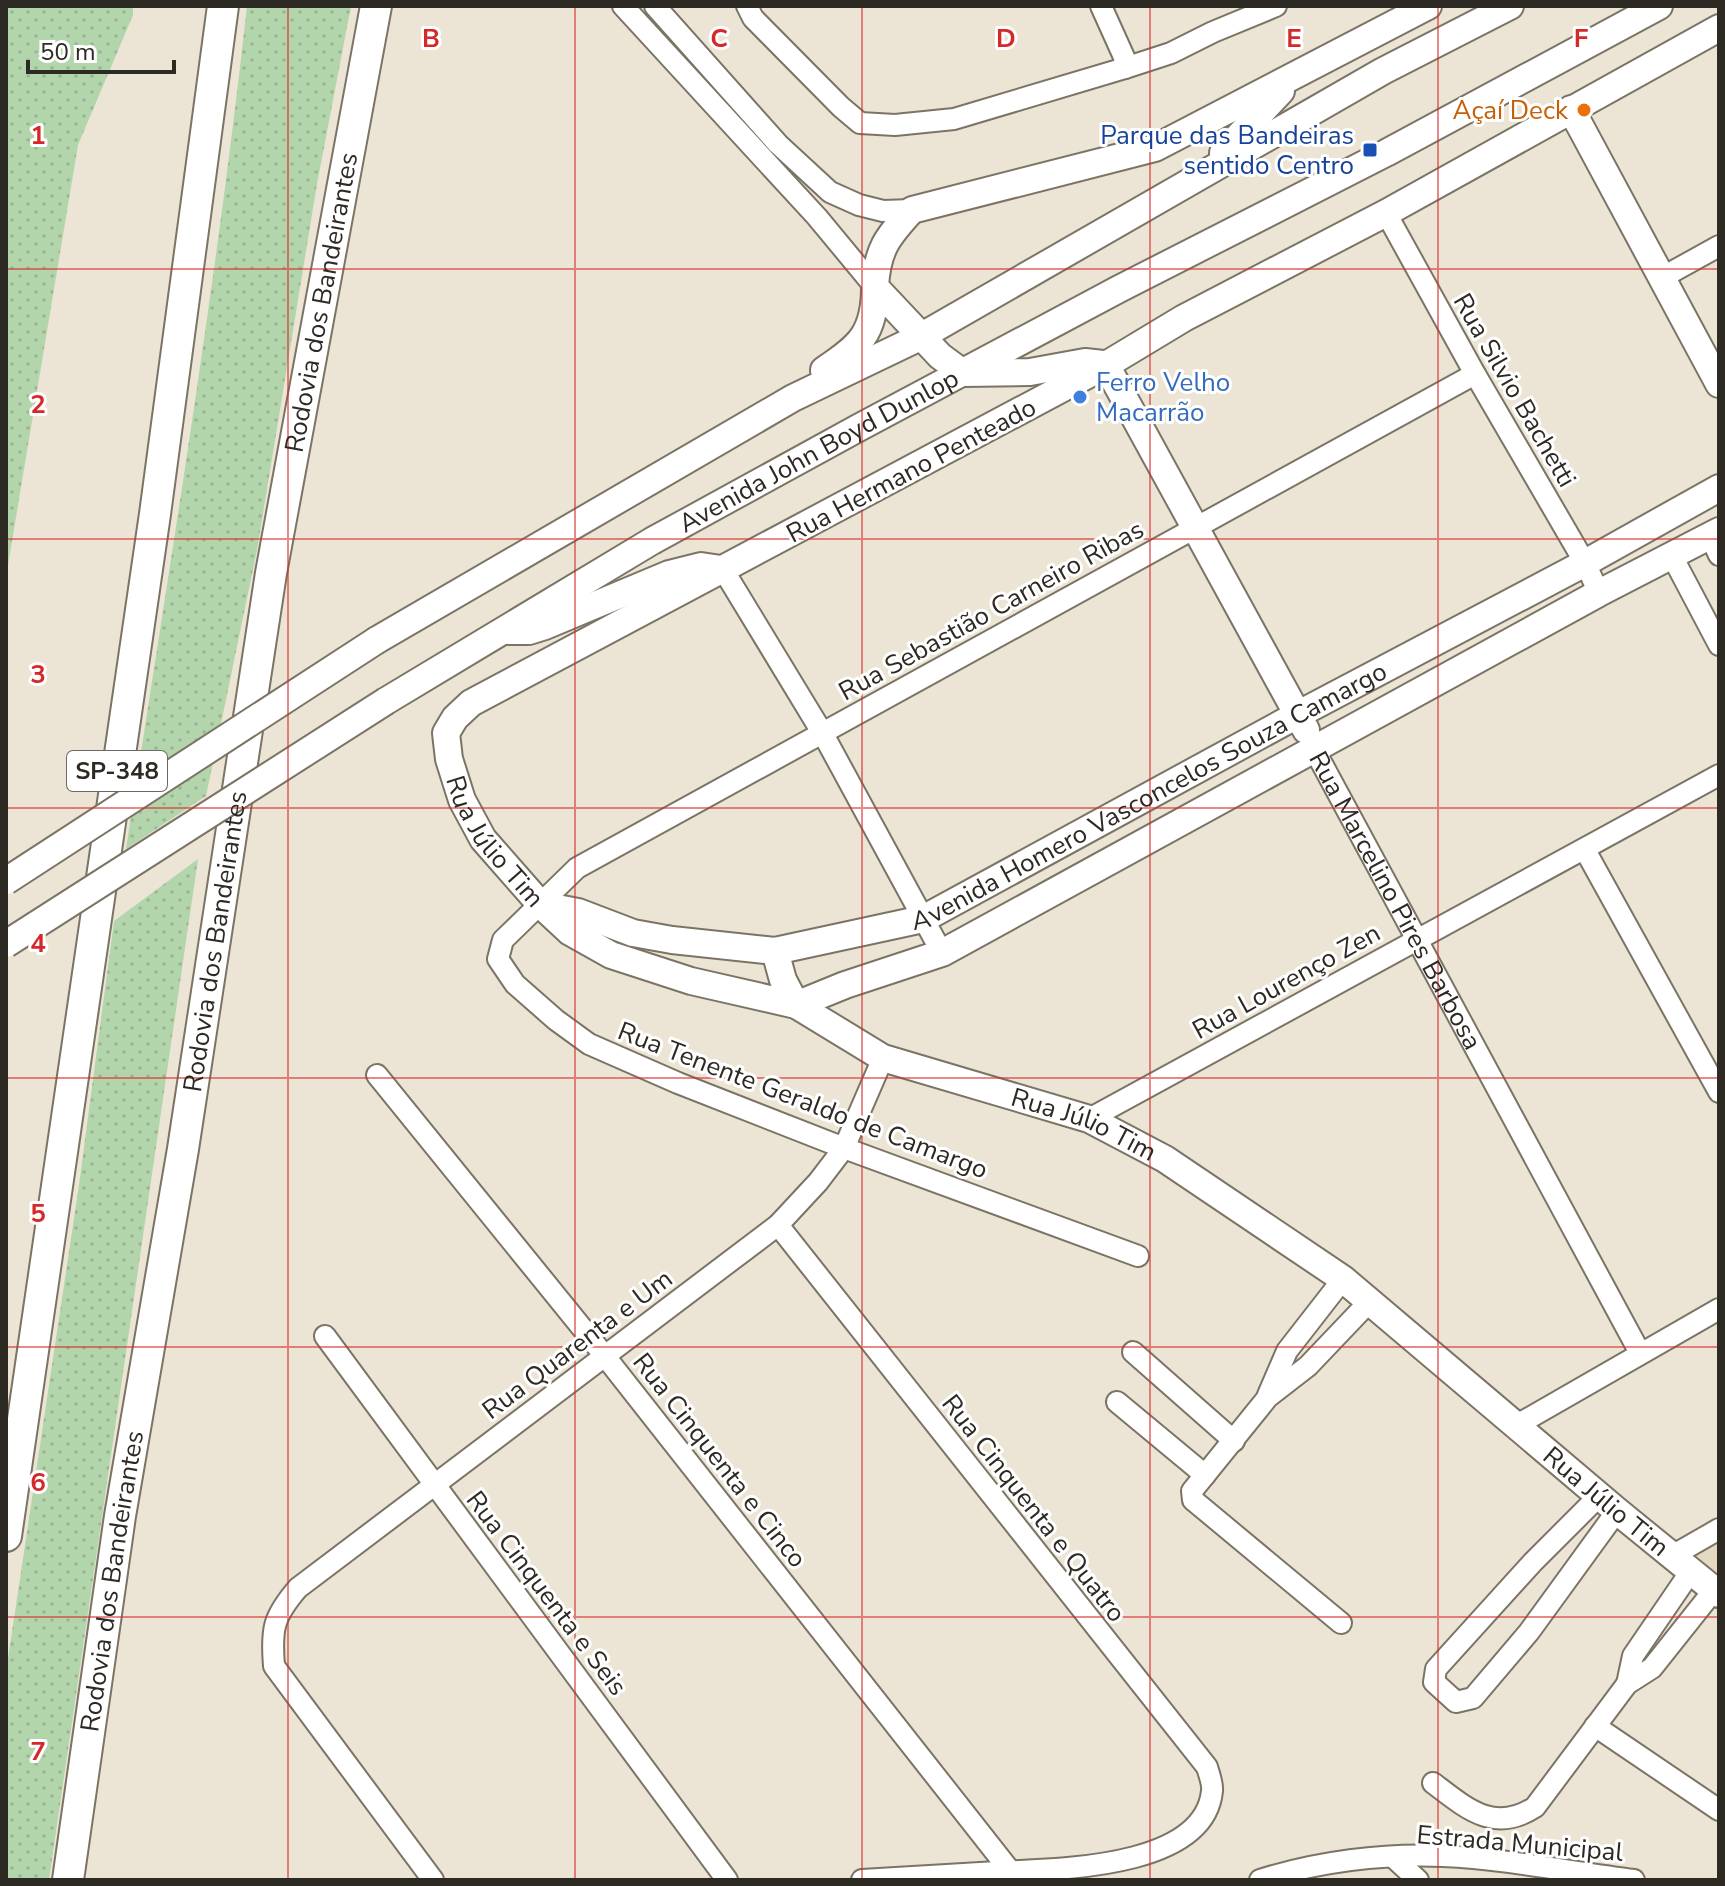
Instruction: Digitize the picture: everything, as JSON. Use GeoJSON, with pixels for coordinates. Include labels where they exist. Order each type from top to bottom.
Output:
{"type":"FeatureCollection","features":[{"type":"Feature","properties":{"kind":"highway","name":"SP-348"},"geometry":{"type":"LineString","coordinates":[[6,1536],[155,514],[223,6]]}},
{"type":"Feature","properties":{"kind":"highway","name":"Rodovia dos Bandeirantes"},"geometry":{"type":"LineString","coordinates":[[68,1880],[120,1516],[183,1149],[271,573],[376,6]]}},
{"type":"Feature","properties":{"kind":"main road"},"geometry":{"type":"LineString","coordinates":[[793,398],[813,378],[859,343],[869,330],[874,317],[876,264],[885,240],[912,210],[1155,148],[1428,6]]}},
{"type":"Feature","properties":{"kind":"main road","name":"Avenida John Boyd Dunlop"},"geometry":{"type":"LineString","coordinates":[[6,881],[377,640],[793,398],[920,337],[1383,71],[1510,6]]}},
{"type":"Feature","properties":{"kind":"main road","name":"Avenida John Boyd Dunlop"},"geometry":{"type":"LineString","coordinates":[[6,944],[386,701],[652,541],[963,373],[1386,153],[1659,6]]}},
{"type":"Feature","properties":{"kind":"main road","name":"Rua Hermano Penteado"},"geometry":{"type":"LineString","coordinates":[[446,733],[455,718],[471,703],[1106,365],[1184,318],[1386,213],[1719,28]]}},
{"type":"Feature","properties":{"kind":"main road"},"geometry":{"type":"LineString","coordinates":[[1202,175],[1294,77]]}},
{"type":"Feature","properties":{"kind":"main road"},"geometry":{"type":"LineString","coordinates":[[1571,109],[1719,384]]}},
{"type":"Feature","properties":{"kind":"main road"},"geometry":{"type":"LineString","coordinates":[[875,287],[920,337],[963,373],[1030,372],[1085,362],[1106,365]]}},
{"type":"Feature","properties":{"kind":"main road","name":"Rua Marcelino Pires Barbosa"},"geometry":{"type":"LineString","coordinates":[[1106,365],[1299,714],[1314,749]]}},
{"type":"Feature","properties":{"kind":"main road","name":"Avenida Homero Vasconcelos Souza Camargo"},"geometry":{"type":"LineString","coordinates":[[541,905],[578,912],[633,933],[775,951],[923,919],[1719,488]]}},
{"type":"Feature","properties":{"kind":"main road","name":"Avenida Homero Vasconcelos Souza Camargo"},"geometry":{"type":"LineString","coordinates":[[796,1005],[845,985],[942,953],[1599,593],[1672,556],[1716,541]]}},
{"type":"Feature","properties":{"kind":"main road"},"geometry":{"type":"LineString","coordinates":[[498,632],[529,631],[545,626],[690,568],[712,566],[724,571]]}},
{"type":"Feature","properties":{"kind":"main road","name":"Rua Júlio Tim"},"geometry":{"type":"LineString","coordinates":[[446,733],[449,759],[462,800],[483,839],[541,905],[570,932],[611,955],[691,981],[796,1005],[883,1058],[1089,1119],[1165,1159],[1343,1279],[1716,1592]]}},
{"type":"Feature","properties":{"kind":"main road"},"geometry":{"type":"LineString","coordinates":[[775,951],[783,980],[796,1005]]}},
{"type":"Feature","properties":{"kind":"street"},"geometry":{"type":"LineString","coordinates":[[623,6],[817,217],[875,287]]}},
{"type":"Feature","properties":{"kind":"street"},"geometry":{"type":"LineString","coordinates":[[655,6],[778,144],[830,192],[859,205],[883,211],[912,210]]}},
{"type":"Feature","properties":{"kind":"street"},"geometry":{"type":"LineString","coordinates":[[747,6],[753,18],[860,123],[895,125],[954,119],[1125,68],[1171,53],[1276,6]]}},
{"type":"Feature","properties":{"kind":"street"},"geometry":{"type":"LineString","coordinates":[[1101,6],[1124,57],[1125,68]]}},
{"type":"Feature","properties":{"kind":"street","name":"Rua Silvio Bachetti"},"geometry":{"type":"LineString","coordinates":[[1386,213],[1585,563],[1599,593]]}},
{"type":"Feature","properties":{"kind":"street"},"geometry":{"type":"LineString","coordinates":[[1663,277],[1719,246]]}},
{"type":"Feature","properties":{"kind":"street","name":"Rua Sebastião Carneiro Ribas"},"geometry":{"type":"LineString","coordinates":[[541,905],[577,868],[1475,374]]}},
{"type":"Feature","properties":{"kind":"street"},"geometry":{"type":"LineString","coordinates":[[1672,556],[1719,645]]}},
{"type":"Feature","properties":{"kind":"street"},"geometry":{"type":"LineString","coordinates":[[724,571],[823,734],[942,953]]}},
{"type":"Feature","properties":{"kind":"street","name":"Rua Marcelino Pires Barbosa"},"geometry":{"type":"LineString","coordinates":[[1314,749],[1640,1353]]}},
{"type":"Feature","properties":{"kind":"street","name":"Rua Lourenço Zen"},"geometry":{"type":"LineString","coordinates":[[1089,1119],[1719,775]]}},
{"type":"Feature","properties":{"kind":"street"},"geometry":{"type":"LineString","coordinates":[[1585,850],[1719,1092]]}},
{"type":"Feature","properties":{"kind":"street","name":"Rua Tenente Geraldo de Camargo"},"geometry":{"type":"LineString","coordinates":[[541,905],[520,921],[503,940],[498,959],[515,984],[589,1044],[678,1083],[844,1148],[1138,1256]]}},
{"type":"Feature","properties":{"kind":"street","name":"Rua Quarenta e Um"},"geometry":{"type":"LineString","coordinates":[[433,1880],[274,1666],[272,1642],[278,1611],[298,1588],[778,1225],[844,1148],[883,1058]]}},
{"type":"Feature","properties":{"kind":"street","name":"Rua Cinquenta e Cinco"},"geometry":{"type":"LineString","coordinates":[[377,1075],[604,1355],[1014,1876]]}},
{"type":"Feature","properties":{"kind":"street","name":"Rua Cinquenta e Quatro"},"geometry":{"type":"LineString","coordinates":[[778,1225],[1207,1767],[1213,1790],[1204,1813],[1190,1831],[1156,1851],[1119,1862],[1014,1876]]}},
{"type":"Feature","properties":{"kind":"street"},"geometry":{"type":"LineString","coordinates":[[1268,1397],[1287,1351],[1343,1279]]}},
{"type":"Feature","properties":{"kind":"street"},"geometry":{"type":"LineString","coordinates":[[1341,1623],[1193,1500],[1192,1491],[1268,1397],[1308,1366],[1369,1302]]}},
{"type":"Feature","properties":{"kind":"street"},"geometry":{"type":"LineString","coordinates":[[1517,1425],[1719,1309]]}},
{"type":"Feature","properties":{"kind":"street","name":"Rua Cinquenta e Seis"},"geometry":{"type":"LineString","coordinates":[[325,1336],[727,1880]]}},
{"type":"Feature","properties":{"kind":"street"},"geometry":{"type":"LineString","coordinates":[[1133,1352],[1234,1441]]}},
{"type":"Feature","properties":{"kind":"street"},"geometry":{"type":"LineString","coordinates":[[1117,1402],[1205,1475]]}},
{"type":"Feature","properties":{"kind":"street"},"geometry":{"type":"LineString","coordinates":[[1608,1503],[1529,1632],[1473,1698],[1456,1702],[1443,1693],[1434,1682],[1436,1669],[1533,1562],[1608,1503]]}},
{"type":"Feature","properties":{"kind":"street"},"geometry":{"type":"LineString","coordinates":[[1627,1684],[1633,1656],[1682,1563],[1719,1529]]}},
{"type":"Feature","properties":{"kind":"street"},"geometry":{"type":"LineString","coordinates":[[1433,1783],[1474,1813],[1492,1819],[1520,1817],[1535,1807],[1627,1684],[1652,1668],[1716,1592]]}},
{"type":"Feature","properties":{"kind":"street"},"geometry":{"type":"LineString","coordinates":[[1595,1726],[1719,1810]]}},
{"type":"Feature","properties":{"kind":"street","name":"Estrada Municipal"},"geometry":{"type":"LineString","coordinates":[[1260,1880],[1340,1861],[1442,1856],[1488,1870],[1634,1880]]}},
{"type":"Feature","properties":{"kind":"street"},"geometry":{"type":"LineString","coordinates":[[1394,1858],[1418,1880]]}},
{"type":"Feature","properties":{"kind":"street"},"geometry":{"type":"LineString","coordinates":[[862,1880],[1014,1876]]}},
{"type":"Feature","properties":{"kind":"shaded area"},"geometry":{"type":"Polygon","coordinates":[[[1719,1537],[1719,1576],[1692,1551],[1719,1537]]]}},
{"type":"Feature","properties":{"kind":"green space"},"geometry":{"type":"Polygon","coordinates":[[[6,6],[133,6],[133,15],[78,145],[6,577],[6,6]]]}},
{"type":"Feature","properties":{"kind":"green space"},"geometry":{"type":"Polygon","coordinates":[[[247,6],[351,6],[317,184],[257,550],[206,796],[126,849],[206,323],[247,6]]]}},
{"type":"Feature","properties":{"kind":"green space"},"geometry":{"type":"Polygon","coordinates":[[[198,859],[49,1880],[6,1880],[6,1672],[79,1185],[114,921],[198,859]]]}},
{"type":"Feature","properties":{"kind":"place","name":"Açaí Deck"},"geometry":{"type":"Point","coordinates":[1584,110]}},
{"type":"Feature","properties":{"kind":"place","name":"Parque das Bandeiras sentido Centro"},"geometry":{"type":"Point","coordinates":[1370,150]}},
{"type":"Feature","properties":{"kind":"place","name":"Ferro Velho Macarrão"},"geometry":{"type":"Point","coordinates":[1080,397]}}]}
